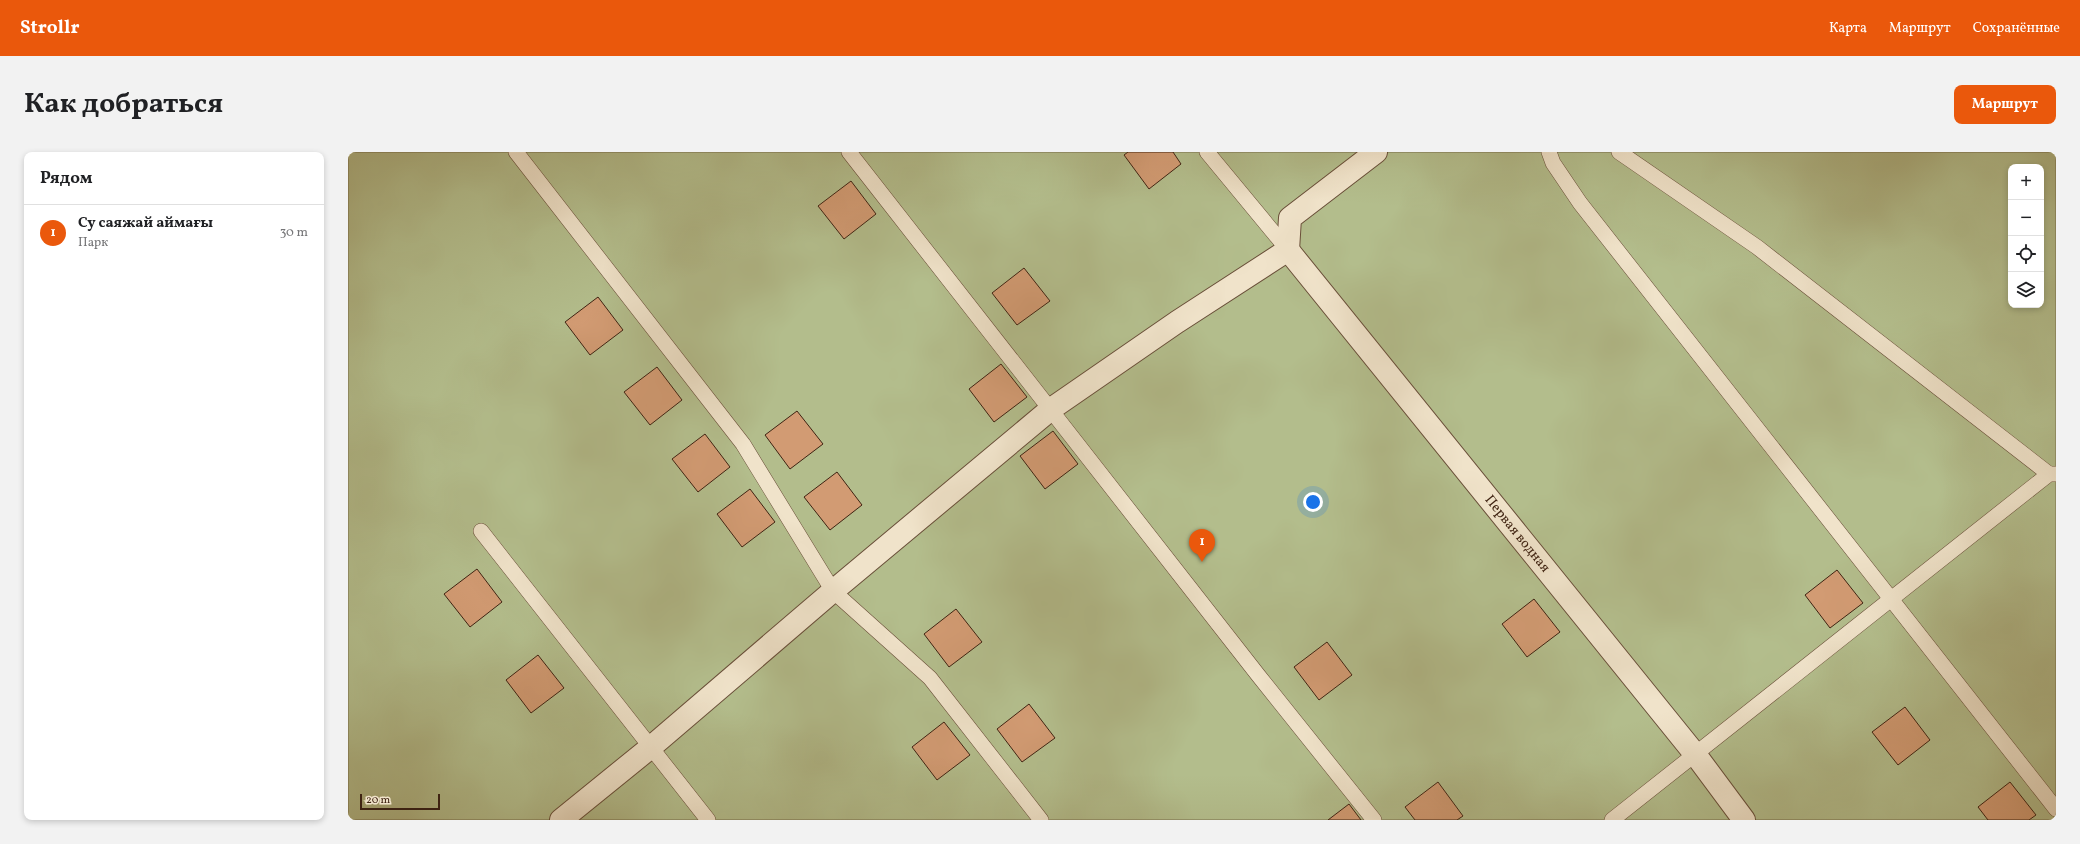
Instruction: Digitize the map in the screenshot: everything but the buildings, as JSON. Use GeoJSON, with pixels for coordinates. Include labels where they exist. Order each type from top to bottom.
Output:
{"type":"FeatureCollection","features":[{"type":"Feature","properties":{"kind":"street"},"geometry":{"type":"LineString","coordinates":[[561,820],[651,747],[833,591],[1051,409],[1177,322],[1288,250],[1290,218],[1376,152]]}},
{"type":"Feature","properties":{"kind":"street","name":"Первая водная"},"geometry":{"type":"LineString","coordinates":[[1288,250],[1695,754],[1744,820]]}},
{"type":"Feature","properties":{"kind":"lane"},"geometry":{"type":"LineString","coordinates":[[516,152],[743,444],[833,591],[930,678],[1041,820]]}},
{"type":"Feature","properties":{"kind":"lane"},"geometry":{"type":"LineString","coordinates":[[849,152],[1258,675],[1374,820]]}},
{"type":"Feature","properties":{"kind":"lane"},"geometry":{"type":"LineString","coordinates":[[1207,152],[1288,250]]}},
{"type":"Feature","properties":{"kind":"lane"},"geometry":{"type":"LineString","coordinates":[[1549,152],[1553,163],[1580,203],[2056,809]]}},
{"type":"Feature","properties":{"kind":"lane"},"geometry":{"type":"LineString","coordinates":[[1612,820],[1890,598],[2053,474],[1757,247],[1619,152]]}},
{"type":"Feature","properties":{"kind":"lane"},"geometry":{"type":"LineString","coordinates":[[481,531],[708,820]]}},
{"type":"Feature","properties":{"kind":"green space"},"geometry":{"type":"Polygon","coordinates":[[[348,152],[2056,152],[2056,820],[348,820],[348,152]]]}},
{"type":"Feature","properties":{"kind":"place","name":"Су саяжай аймағы"},"geometry":{"type":"Point","coordinates":[1202,562]}}]}
